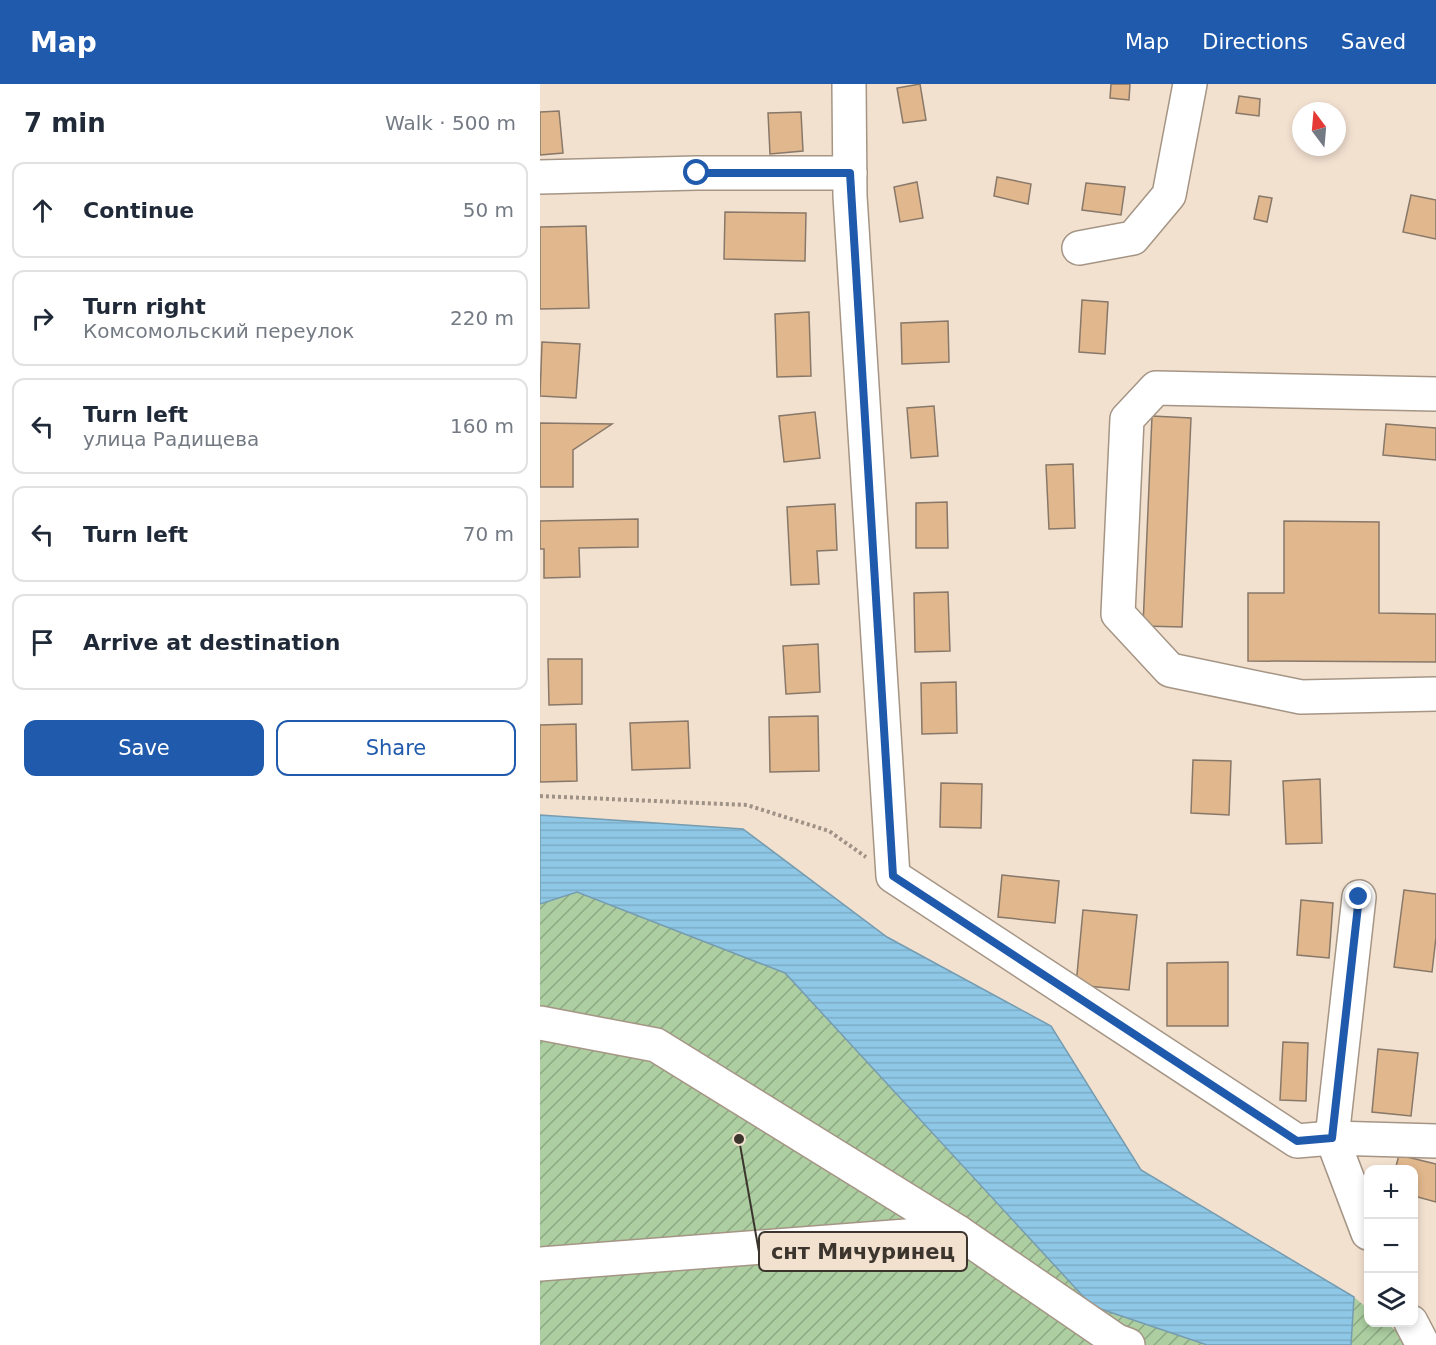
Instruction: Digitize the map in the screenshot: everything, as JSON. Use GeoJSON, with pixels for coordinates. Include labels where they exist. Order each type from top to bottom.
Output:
{"type":"FeatureCollection","features":[{"type":"Feature","properties":{"kind":"street"},"geometry":{"type":"LineString","coordinates":[[849,84],[850,173],[893,876],[1297,1141],[1332,1138],[1436,1141]]}},
{"type":"Feature","properties":{"kind":"street"},"geometry":{"type":"LineString","coordinates":[[1079,248],[1133,238],[1169,195],[1190,84]]}},
{"type":"Feature","properties":{"kind":"street"},"geometry":{"type":"LineString","coordinates":[[540,177],[697,173],[850,173]]}},
{"type":"Feature","properties":{"kind":"street"},"geometry":{"type":"LineString","coordinates":[[1436,394],[1156,388],[1127,419],[1118,614],[1170,670],[1301,697],[1436,694]]}},
{"type":"Feature","properties":{"kind":"street"},"geometry":{"type":"LineString","coordinates":[[1359,897],[1332,1138],[1364,1222]]}},
{"type":"Feature","properties":{"kind":"street"},"geometry":{"type":"LineString","coordinates":[[540,1023],[656,1045],[958,1232],[1101,1344]]}},
{"type":"Feature","properties":{"kind":"street"},"geometry":{"type":"LineString","coordinates":[[540,1264],[958,1232]]}},
{"type":"Feature","properties":{"kind":"street"},"geometry":{"type":"LineString","coordinates":[[1414,1327],[1423,1345]]}},
{"type":"Feature","properties":{"kind":"path"},"geometry":{"type":"LineString","coordinates":[[540,796],[747,805],[829,831],[893,876]]}},
{"type":"Feature","properties":{"kind":"green space"},"geometry":{"type":"Polygon","coordinates":[[[577,892],[785,973],[1092,1306],[1207,1345],[540,1345],[540,904],[577,892]]]}},
{"type":"Feature","properties":{"kind":"green space"},"geometry":{"type":"Polygon","coordinates":[[[1354,1297],[1364,1306],[1364,1327],[1391,1327],[1414,1345],[1351,1345],[1354,1297]]]}},
{"type":"Feature","properties":{"kind":"water"},"geometry":{"type":"Polygon","coordinates":[[[540,815],[743,829],[887,937],[1051,1026],[1141,1170],[1354,1297],[1351,1345],[1207,1345],[1092,1306],[785,973],[577,892],[540,904],[540,815]]]}},
{"type":"Feature","properties":{"kind":"building"},"geometry":{"type":"Polygon","coordinates":[[[920,84],[926,120],[903,123],[897,88],[920,84]]]}},
{"type":"Feature","properties":{"kind":"building"},"geometry":{"type":"Polygon","coordinates":[[[1111,84],[1130,84],[1129,100],[1110,98],[1111,84]]]}},
{"type":"Feature","properties":{"kind":"building"},"geometry":{"type":"Polygon","coordinates":[[[1239,96],[1260,99],[1259,116],[1236,113],[1239,96]]]}},
{"type":"Feature","properties":{"kind":"building"},"geometry":{"type":"Polygon","coordinates":[[[559,111],[563,153],[540,155],[540,112],[559,111]]]}},
{"type":"Feature","properties":{"kind":"building"},"geometry":{"type":"Polygon","coordinates":[[[801,112],[803,151],[770,154],[768,113],[801,112]]]}},
{"type":"Feature","properties":{"kind":"building"},"geometry":{"type":"Polygon","coordinates":[[[997,177],[1031,184],[1028,204],[994,196],[997,177]]]}},
{"type":"Feature","properties":{"kind":"building"},"geometry":{"type":"Polygon","coordinates":[[[917,182],[923,218],[900,222],[894,187],[917,182]]]}},
{"type":"Feature","properties":{"kind":"building"},"geometry":{"type":"Polygon","coordinates":[[[1086,183],[1125,187],[1121,215],[1082,210],[1086,183]]]}},
{"type":"Feature","properties":{"kind":"building"},"geometry":{"type":"Polygon","coordinates":[[[1411,195],[1436,200],[1436,239],[1403,232],[1411,195]]]}},
{"type":"Feature","properties":{"kind":"building"},"geometry":{"type":"Polygon","coordinates":[[[1259,196],[1272,198],[1267,222],[1254,219],[1259,196]]]}},
{"type":"Feature","properties":{"kind":"building"},"geometry":{"type":"Polygon","coordinates":[[[725,212],[806,213],[805,261],[724,259],[725,212]]]}},
{"type":"Feature","properties":{"kind":"building"},"geometry":{"type":"Polygon","coordinates":[[[586,226],[589,308],[540,309],[540,227],[586,226]]]}},
{"type":"Feature","properties":{"kind":"building"},"geometry":{"type":"Polygon","coordinates":[[[1082,300],[1108,302],[1105,354],[1079,352],[1082,300]]]}},
{"type":"Feature","properties":{"kind":"building"},"geometry":{"type":"Polygon","coordinates":[[[809,312],[811,376],[777,377],[775,314],[809,312]]]}},
{"type":"Feature","properties":{"kind":"building"},"geometry":{"type":"Polygon","coordinates":[[[948,321],[949,362],[902,364],[901,323],[948,321]]]}},
{"type":"Feature","properties":{"kind":"building"},"geometry":{"type":"Polygon","coordinates":[[[542,342],[580,344],[576,398],[540,396],[542,342]]]}},
{"type":"Feature","properties":{"kind":"building"},"geometry":{"type":"Polygon","coordinates":[[[934,406],[938,456],[911,458],[907,408],[934,406]]]}},
{"type":"Feature","properties":{"kind":"building"},"geometry":{"type":"Polygon","coordinates":[[[815,412],[820,458],[784,462],[779,416],[815,412]]]}},
{"type":"Feature","properties":{"kind":"building"},"geometry":{"type":"Polygon","coordinates":[[[1152,416],[1191,418],[1182,627],[1143,626],[1152,416]]]}},
{"type":"Feature","properties":{"kind":"building"},"geometry":{"type":"Polygon","coordinates":[[[540,423],[612,424],[573,450],[573,487],[540,487],[540,423]]]}},
{"type":"Feature","properties":{"kind":"building"},"geometry":{"type":"Polygon","coordinates":[[[1386,424],[1436,428],[1436,460],[1383,455],[1386,424]]]}},
{"type":"Feature","properties":{"kind":"building"},"geometry":{"type":"Polygon","coordinates":[[[1073,464],[1075,528],[1049,529],[1046,465],[1073,464]]]}},
{"type":"Feature","properties":{"kind":"building"},"geometry":{"type":"Polygon","coordinates":[[[947,502],[948,548],[916,548],[916,503],[947,502]]]}},
{"type":"Feature","properties":{"kind":"building"},"geometry":{"type":"Polygon","coordinates":[[[835,504],[837,550],[817,551],[819,584],[791,585],[787,507],[835,504]]]}},
{"type":"Feature","properties":{"kind":"building"},"geometry":{"type":"Polygon","coordinates":[[[638,519],[638,547],[579,548],[580,577],[544,578],[544,549],[540,549],[540,521],[638,519]]]}},
{"type":"Feature","properties":{"kind":"building"},"geometry":{"type":"Polygon","coordinates":[[[1284,521],[1379,522],[1379,613],[1436,614],[1436,662],[1248,661],[1248,593],[1284,593],[1284,521]]]}},
{"type":"Feature","properties":{"kind":"building"},"geometry":{"type":"Polygon","coordinates":[[[948,592],[950,651],[915,652],[914,593],[948,592]]]}},
{"type":"Feature","properties":{"kind":"building"},"geometry":{"type":"Polygon","coordinates":[[[818,644],[820,692],[786,694],[783,646],[818,644]]]}},
{"type":"Feature","properties":{"kind":"building"},"geometry":{"type":"Polygon","coordinates":[[[548,659],[582,659],[582,704],[549,705],[548,659]]]}},
{"type":"Feature","properties":{"kind":"building"},"geometry":{"type":"Polygon","coordinates":[[[956,682],[957,733],[922,734],[921,683],[956,682]]]}},
{"type":"Feature","properties":{"kind":"building"},"geometry":{"type":"Polygon","coordinates":[[[818,716],[819,771],[770,772],[769,717],[818,716]]]}},
{"type":"Feature","properties":{"kind":"building"},"geometry":{"type":"Polygon","coordinates":[[[688,721],[690,768],[632,770],[630,723],[688,721]]]}},
{"type":"Feature","properties":{"kind":"building"},"geometry":{"type":"Polygon","coordinates":[[[576,724],[577,781],[540,782],[540,725],[576,724]]]}},
{"type":"Feature","properties":{"kind":"building"},"geometry":{"type":"Polygon","coordinates":[[[1193,760],[1231,761],[1229,815],[1191,813],[1193,760]]]}},
{"type":"Feature","properties":{"kind":"building"},"geometry":{"type":"Polygon","coordinates":[[[1320,779],[1322,843],[1286,844],[1283,781],[1320,779]]]}},
{"type":"Feature","properties":{"kind":"building"},"geometry":{"type":"Polygon","coordinates":[[[941,783],[982,784],[981,828],[940,827],[941,783]]]}},
{"type":"Feature","properties":{"kind":"building"},"geometry":{"type":"Polygon","coordinates":[[[1002,875],[1059,881],[1055,923],[998,917],[1002,875]]]}},
{"type":"Feature","properties":{"kind":"building"},"geometry":{"type":"Polygon","coordinates":[[[1404,890],[1436,894],[1436,937],[1432,972],[1394,967],[1404,890]]]}},
{"type":"Feature","properties":{"kind":"building"},"geometry":{"type":"Polygon","coordinates":[[[1301,900],[1333,903],[1329,958],[1297,955],[1301,900]]]}},
{"type":"Feature","properties":{"kind":"building"},"geometry":{"type":"Polygon","coordinates":[[[1083,910],[1137,915],[1129,990],[1076,985],[1083,910]]]}},
{"type":"Feature","properties":{"kind":"building"},"geometry":{"type":"Polygon","coordinates":[[[1228,962],[1228,1026],[1167,1026],[1167,963],[1228,962]]]}},
{"type":"Feature","properties":{"kind":"building"},"geometry":{"type":"Polygon","coordinates":[[[1283,1042],[1308,1043],[1306,1101],[1280,1100],[1283,1042]]]}},
{"type":"Feature","properties":{"kind":"building"},"geometry":{"type":"Polygon","coordinates":[[[1378,1049],[1418,1053],[1411,1116],[1372,1112],[1378,1049]]]}},
{"type":"Feature","properties":{"kind":"building"},"geometry":{"type":"Polygon","coordinates":[[[1399,1155],[1436,1164],[1436,1202],[1418,1197],[1418,1165],[1396,1165],[1399,1155]]]}},
{"type":"Feature","properties":{"kind":"place","name":"снт Мичуринец"},"geometry":{"type":"Point","coordinates":[739,1139]}},
{"type":"Feature","properties":{"kind":"route"},"geometry":{"type":"LineString","coordinates":[[697,173],[850,173],[893,876],[1297,1141],[1332,1138],[1359,897]]}}]}
